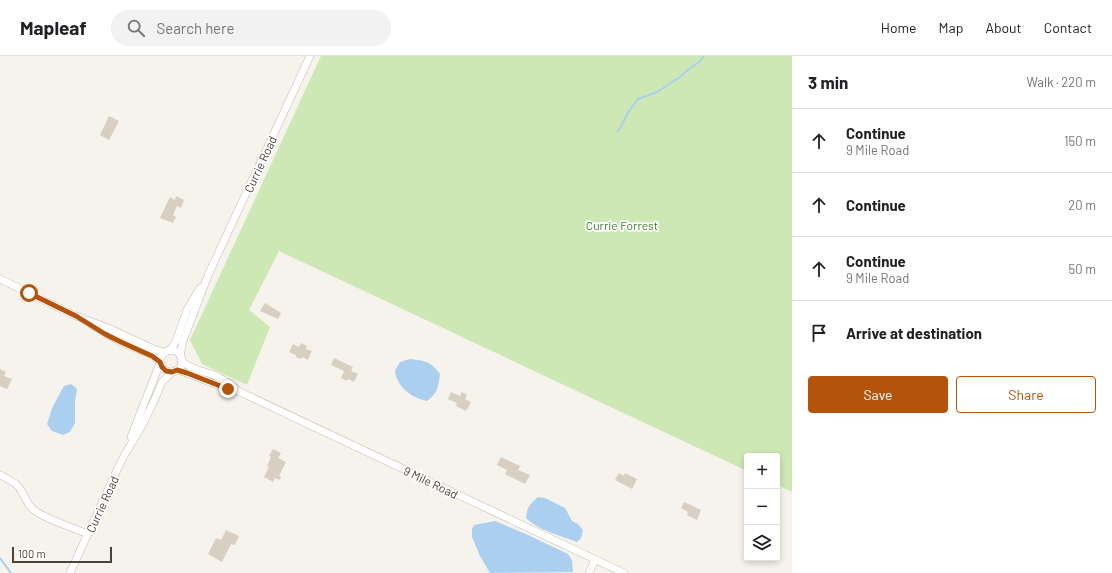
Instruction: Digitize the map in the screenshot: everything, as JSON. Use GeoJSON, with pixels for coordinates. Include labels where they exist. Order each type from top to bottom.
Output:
{"type":"FeatureCollection","features":[{"type":"Feature","properties":{"kind":"street","name":"Currie Road"},"geometry":{"type":"LineString","coordinates":[[180,358],[183,341],[209,273],[310,56]]}},
{"type":"Feature","properties":{"kind":"street","name":"Currie Road"},"geometry":{"type":"LineString","coordinates":[[167,352],[176,342],[187,310],[209,273]]}},
{"type":"Feature","properties":{"kind":"street"},"geometry":{"type":"LineString","coordinates":[[0,279],[76,316],[108,328],[151,348],[167,352],[175,352],[180,358],[181,365],[174,371],[164,370],[160,362],[146,352],[105,334],[76,316]]}},
{"type":"Feature","properties":{"kind":"street"},"geometry":{"type":"LineString","coordinates":[[160,362],[161,357],[167,352]]}},
{"type":"Feature","properties":{"kind":"street","name":"9 Mile Road"},"geometry":{"type":"LineString","coordinates":[[180,358],[190,367],[230,383],[238,391]]}},
{"type":"Feature","properties":{"kind":"street","name":"Currie Road"},"geometry":{"type":"LineString","coordinates":[[70,573],[124,456],[160,362]]}},
{"type":"Feature","properties":{"kind":"street","name":"Currie Road"},"geometry":{"type":"LineString","coordinates":[[124,456],[143,424],[162,382],[174,371]]}},
{"type":"Feature","properties":{"kind":"street","name":"9 Mile Road"},"geometry":{"type":"LineString","coordinates":[[174,371],[190,374],[228,389],[238,391],[624,573]]}},
{"type":"Feature","properties":{"kind":"street"},"geometry":{"type":"LineString","coordinates":[[0,475],[9,479],[19,487],[33,510],[46,517],[88,534]]}},
{"type":"Feature","properties":{"kind":"street"},"geometry":{"type":"LineString","coordinates":[[589,573],[595,560]]}},
{"type":"Feature","properties":{"kind":"green space","name":"Currie Forrest"},"geometry":{"type":"Polygon","coordinates":[[[321,56],[792,56],[792,492],[780,486],[780,453],[744,453],[744,470],[279,251],[249,310],[270,327],[247,385],[202,364],[190,340],[321,56]]]}},
{"type":"Feature","properties":{"kind":"water"},"geometry":{"type":"Polygon","coordinates":[[[410,359],[427,362],[440,374],[437,389],[427,401],[421,400],[406,391],[396,377],[395,371],[400,362],[410,359]]]}},
{"type":"Feature","properties":{"kind":"water"},"geometry":{"type":"Polygon","coordinates":[[[71,384],[77,389],[75,401],[75,423],[70,432],[63,435],[52,431],[47,424],[53,406],[64,386],[71,384]]]}},
{"type":"Feature","properties":{"kind":"water"},"geometry":{"type":"Polygon","coordinates":[[[538,497],[545,498],[565,508],[572,521],[578,524],[583,530],[581,538],[577,542],[543,529],[526,518],[529,506],[538,497]]]}},
{"type":"Feature","properties":{"kind":"water"},"geometry":{"type":"Polygon","coordinates":[[[495,521],[568,554],[572,560],[573,572],[490,573],[480,556],[472,537],[472,529],[474,525],[495,521]]]}},
{"type":"Feature","properties":{"kind":"building"},"geometry":{"type":"Polygon","coordinates":[[[109,116],[119,121],[109,140],[100,135],[109,116]]]}},
{"type":"Feature","properties":{"kind":"building"},"geometry":{"type":"Polygon","coordinates":[[[176,196],[184,200],[181,208],[177,206],[173,215],[176,217],[173,223],[160,218],[170,197],[175,200],[176,196]]]}},
{"type":"Feature","properties":{"kind":"building"},"geometry":{"type":"Polygon","coordinates":[[[265,303],[281,313],[278,319],[260,311],[265,303]]]}},
{"type":"Feature","properties":{"kind":"building"},"geometry":{"type":"Polygon","coordinates":[[[301,343],[307,346],[306,349],[312,351],[308,360],[302,357],[301,359],[296,357],[296,355],[289,352],[293,344],[299,347],[301,343]]]}},
{"type":"Feature","properties":{"kind":"building"},"geometry":{"type":"Polygon","coordinates":[[[334,358],[353,367],[351,371],[358,374],[354,382],[341,378],[344,371],[331,365],[334,358]]]}},
{"type":"Feature","properties":{"kind":"building"},"geometry":{"type":"Polygon","coordinates":[[[0,369],[6,372],[4,376],[12,379],[7,389],[0,386],[0,369]]]}},
{"type":"Feature","properties":{"kind":"building"},"geometry":{"type":"Polygon","coordinates":[[[451,392],[460,396],[462,392],[467,395],[465,399],[471,402],[466,411],[456,406],[457,403],[448,399],[451,392]]]}},
{"type":"Feature","properties":{"kind":"building"},"geometry":{"type":"Polygon","coordinates":[[[273,449],[281,453],[278,458],[286,462],[279,476],[281,477],[280,480],[275,478],[273,482],[264,477],[269,467],[267,466],[271,457],[269,456],[273,449]]]}},
{"type":"Feature","properties":{"kind":"building"},"geometry":{"type":"Polygon","coordinates":[[[501,457],[520,466],[518,470],[530,475],[525,484],[505,474],[507,470],[497,465],[501,457]]]}},
{"type":"Feature","properties":{"kind":"building"},"geometry":{"type":"Polygon","coordinates":[[[619,473],[624,476],[625,473],[637,479],[632,489],[615,480],[619,473]]]}},
{"type":"Feature","properties":{"kind":"building"},"geometry":{"type":"Polygon","coordinates":[[[684,502],[701,510],[697,520],[687,515],[688,512],[681,508],[684,502]]]}},
{"type":"Feature","properties":{"kind":"building"},"geometry":{"type":"Polygon","coordinates":[[[226,530],[239,536],[235,545],[231,544],[222,562],[208,554],[216,538],[221,540],[226,530]]]}},
{"type":"Feature","properties":{"kind":"waterway"},"geometry":{"type":"LineString","coordinates":[[617,132],[638,99],[657,92],[680,77],[699,62],[704,56]]}},
{"type":"Feature","properties":{"kind":"waterway"},"geometry":{"type":"LineString","coordinates":[[0,558],[11,573]]}},
{"type":"Feature","properties":{"kind":"route"},"geometry":{"type":"LineString","coordinates":[[29,293],[76,316],[105,334],[146,352],[160,362],[163,369],[166,371],[172,372],[177,370],[228,389]]}}]}
